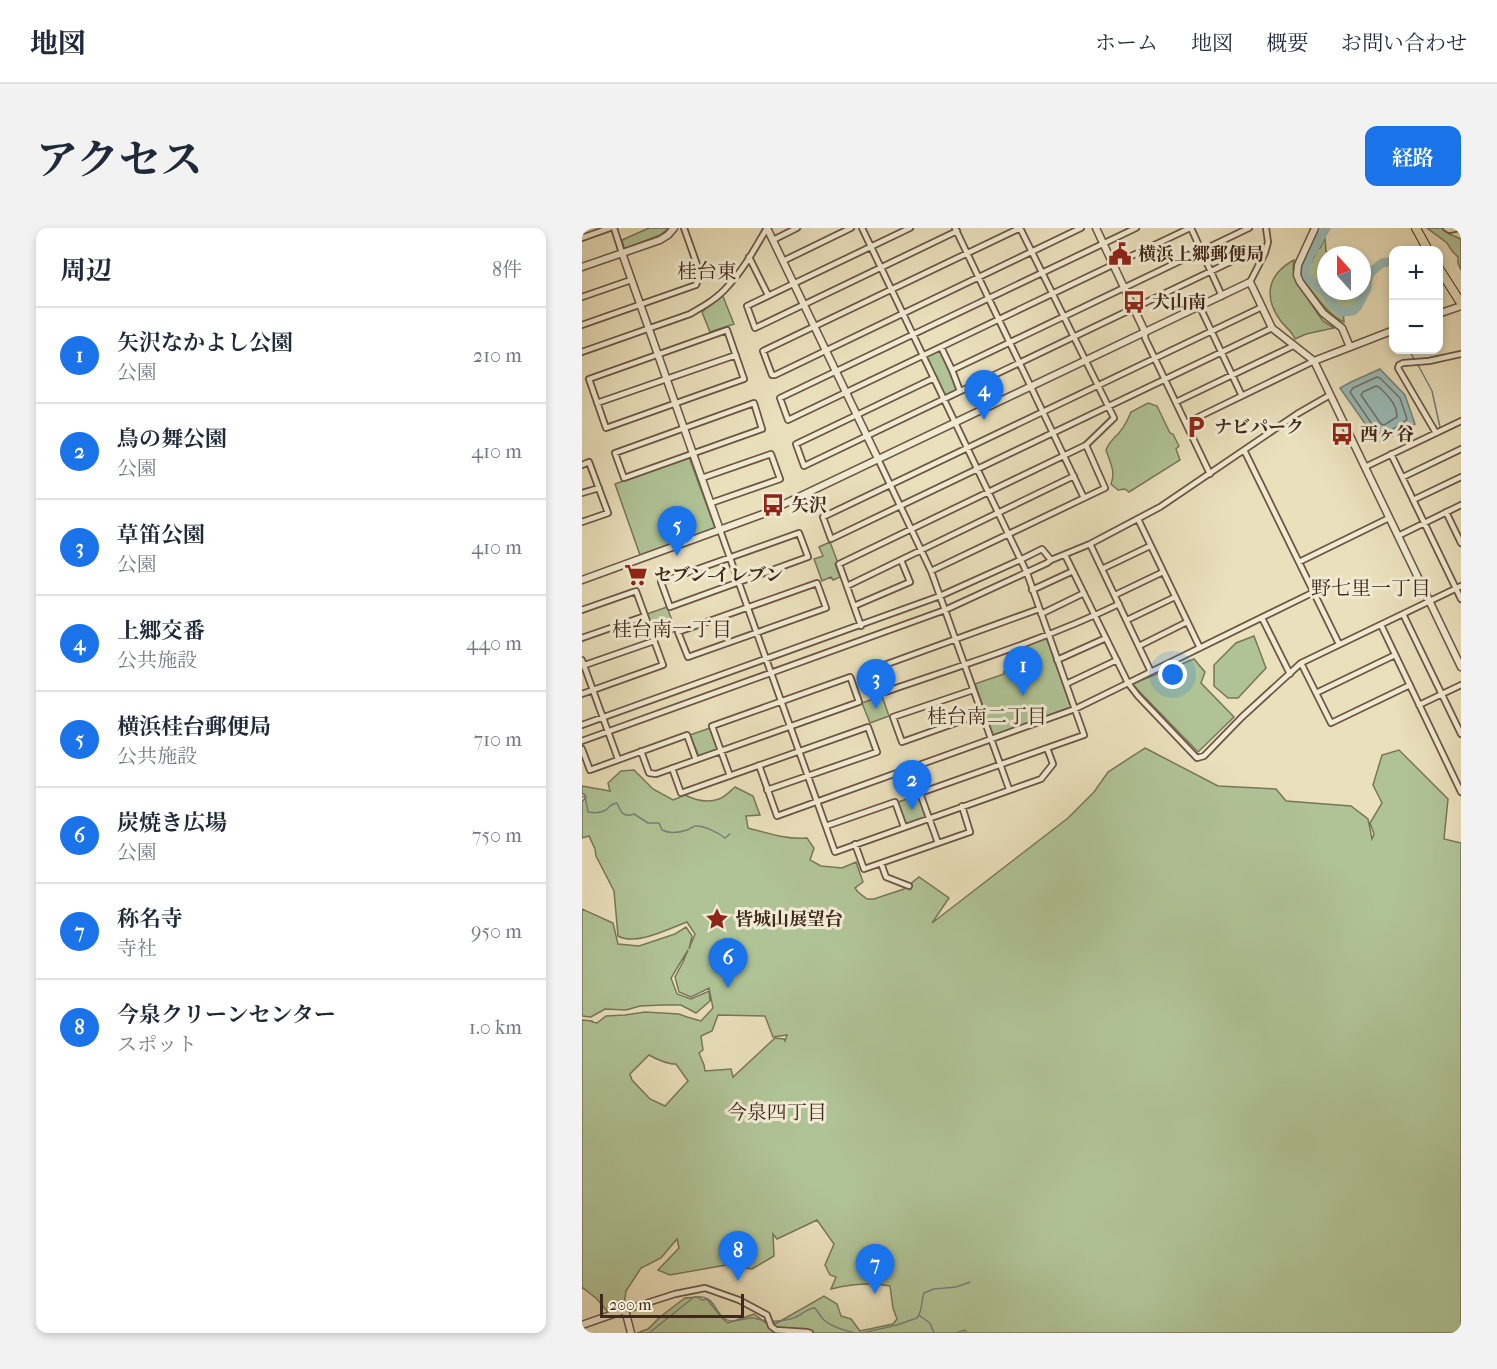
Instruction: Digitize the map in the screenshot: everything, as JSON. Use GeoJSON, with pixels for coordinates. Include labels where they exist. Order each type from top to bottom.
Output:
{"type":"FeatureCollection","features":[{"type":"Feature","properties":{"kind":"main road"},"geometry":{"type":"LineString","coordinates":[[1416,228],[1426,246]]}},
{"type":"Feature","properties":{"kind":"main road"},"geometry":{"type":"LineString","coordinates":[[1443,275],[1461,304]]}},
{"type":"Feature","properties":{"kind":"street"},"geometry":{"type":"LineString","coordinates":[[582,238],[612,228],[835,852],[1041,779],[1053,765],[1047,748]]}},
{"type":"Feature","properties":{"kind":"street"},"geometry":{"type":"LineString","coordinates":[[582,267],[660,240],[674,228]]}},
{"type":"Feature","properties":{"kind":"street"},"geometry":{"type":"LineString","coordinates":[[582,325],[696,285],[700,273],[684,228]]}},
{"type":"Feature","properties":{"kind":"street"},"geometry":{"type":"LineString","coordinates":[[767,228],[931,571],[1009,789]]}},
{"type":"Feature","properties":{"kind":"street"},"geometry":{"type":"LineString","coordinates":[[582,352],[690,314],[707,304],[727,288],[767,228]]}},
{"type":"Feature","properties":{"kind":"street"},"geometry":{"type":"LineString","coordinates":[[773,240],[797,228]]}},
{"type":"Feature","properties":{"kind":"street"},"geometry":{"type":"LineString","coordinates":[[783,261],[851,228]]}},
{"type":"Feature","properties":{"kind":"street"},"geometry":{"type":"LineString","coordinates":[[862,228],[1027,573],[1084,735],[920,793],[938,843]]}},
{"type":"Feature","properties":{"kind":"street"},"geometry":{"type":"LineString","coordinates":[[910,228],[747,306],[755,328],[956,229],[1084,498]]}},
{"type":"Feature","properties":{"kind":"street"},"geometry":{"type":"LineString","coordinates":[[861,626],[838,564],[1086,445],[1114,418],[1031,252],[1020,228],[763,351],[772,375],[775,375],[826,351],[979,277],[1031,252],[1081,228]]}},
{"type":"Feature","properties":{"kind":"street"},"geometry":{"type":"LineString","coordinates":[[1096,228],[1210,474]]}},
{"type":"Feature","properties":{"kind":"street"},"geometry":{"type":"LineString","coordinates":[[1136,228],[780,398],[788,420],[1191,228],[1222,296]]}},
{"type":"Feature","properties":{"kind":"street"},"geometry":{"type":"LineString","coordinates":[[952,370],[1249,228]]}},
{"type":"Feature","properties":{"kind":"street"},"geometry":{"type":"LineString","coordinates":[[582,580],[763,514],[1250,282],[1268,242],[1266,228]]}},
{"type":"Feature","properties":{"kind":"street"},"geometry":{"type":"LineString","coordinates":[[1315,228],[1298,265],[1299,279],[1323,313],[1342,328],[1350,347]]}},
{"type":"Feature","properties":{"kind":"street"},"geometry":{"type":"LineString","coordinates":[[1446,228],[1449,230],[1459,228]]}},
{"type":"Feature","properties":{"kind":"street"},"geometry":{"type":"LineString","coordinates":[[934,378],[796,444],[804,466],[1250,253],[1262,259]]}},
{"type":"Feature","properties":{"kind":"street"},"geometry":{"type":"LineString","coordinates":[[749,257],[768,295]]}},
{"type":"Feature","properties":{"kind":"street"},"geometry":{"type":"LineString","coordinates":[[582,297],[631,280]]}},
{"type":"Feature","properties":{"kind":"street"},"geometry":{"type":"LineString","coordinates":[[1250,282],[1272,328],[1314,361],[1461,667]]}},
{"type":"Feature","properties":{"kind":"street"},"geometry":{"type":"LineString","coordinates":[[1443,312],[1461,304]]}},
{"type":"Feature","properties":{"kind":"street"},"geometry":{"type":"LineString","coordinates":[[1200,307],[1242,396]]}},
{"type":"Feature","properties":{"kind":"street"},"geometry":{"type":"LineString","coordinates":[[1262,307],[823,517],[831,539],[1272,328]]}},
{"type":"Feature","properties":{"kind":"street"},"geometry":{"type":"LineString","coordinates":[[727,330],[736,355],[744,379],[606,428],[589,379],[727,330]]}},
{"type":"Feature","properties":{"kind":"street"},"geometry":{"type":"LineString","coordinates":[[1186,423],[1314,361],[1389,332]]}},
{"type":"Feature","properties":{"kind":"street"},"geometry":{"type":"LineString","coordinates":[[1176,402],[1293,346]]}},
{"type":"Feature","properties":{"kind":"street"},"geometry":{"type":"LineString","coordinates":[[941,347],[960,391]]}},
{"type":"Feature","properties":{"kind":"street"},"geometry":{"type":"LineString","coordinates":[[1436,433],[1398,368],[1403,363],[1429,361],[1461,354]]}},
{"type":"Feature","properties":{"kind":"street"},"geometry":{"type":"LineString","coordinates":[[597,404],[736,355]]}},
{"type":"Feature","properties":{"kind":"street"},"geometry":{"type":"LineString","coordinates":[[582,741],[945,610],[1090,544],[1180,494],[1297,414],[1330,395]]}},
{"type":"Feature","properties":{"kind":"street"},"geometry":{"type":"LineString","coordinates":[[753,404],[762,429],[693,453],[624,478],[615,453],[753,404]]}},
{"type":"Feature","properties":{"kind":"street"},"geometry":{"type":"LineString","coordinates":[[1365,467],[1461,421]]}},
{"type":"Feature","properties":{"kind":"street"},"geometry":{"type":"LineString","coordinates":[[931,571],[1105,488],[1086,445]]}},
{"type":"Feature","properties":{"kind":"street"},"geometry":{"type":"LineString","coordinates":[[1402,477],[1461,449]]}},
{"type":"Feature","properties":{"kind":"street"},"geometry":{"type":"LineString","coordinates":[[1244,450],[1339,645]]}},
{"type":"Feature","properties":{"kind":"street"},"geometry":{"type":"LineString","coordinates":[[702,478],[771,454],[780,479],[711,503]]}},
{"type":"Feature","properties":{"kind":"street"},"geometry":{"type":"LineString","coordinates":[[1391,454],[1458,587],[1461,599]]}},
{"type":"Feature","properties":{"kind":"street"},"geometry":{"type":"LineString","coordinates":[[582,465],[590,462],[608,513],[582,522]]}},
{"type":"Feature","properties":{"kind":"street"},"geometry":{"type":"LineString","coordinates":[[847,586],[1074,476]]}},
{"type":"Feature","properties":{"kind":"street"},"geometry":{"type":"LineString","coordinates":[[1413,500],[1461,477]]}},
{"type":"Feature","properties":{"kind":"street"},"geometry":{"type":"LineString","coordinates":[[582,494],[599,488]]}},
{"type":"Feature","properties":{"kind":"street"},"geometry":{"type":"LineString","coordinates":[[1398,536],[1461,505]]}},
{"type":"Feature","properties":{"kind":"street"},"geometry":{"type":"LineString","coordinates":[[1446,512],[1459,533],[1461,543]]}},
{"type":"Feature","properties":{"kind":"street"},"geometry":{"type":"LineString","coordinates":[[1299,562],[1389,518]]}},
{"type":"Feature","properties":{"kind":"street"},"geometry":{"type":"LineString","coordinates":[[1138,519],[1200,648]]}},
{"type":"Feature","properties":{"kind":"street"},"geometry":{"type":"LineString","coordinates":[[799,533],[808,557],[669,607],[661,582],[730,558],[799,533]]}},
{"type":"Feature","properties":{"kind":"street"},"geometry":{"type":"LineString","coordinates":[[1090,544],[1151,672]]}},
{"type":"Feature","properties":{"kind":"street"},"geometry":{"type":"LineString","coordinates":[[1102,569],[1150,546]]}},
{"type":"Feature","properties":{"kind":"street"},"geometry":{"type":"LineString","coordinates":[[582,725],[940,596],[1042,549],[1051,560]]}},
{"type":"Feature","properties":{"kind":"street"},"geometry":{"type":"LineString","coordinates":[[1065,555],[1128,683],[1197,758],[1204,756],[1242,717],[1301,663],[1458,587]]}},
{"type":"Feature","properties":{"kind":"street"},"geometry":{"type":"LineString","coordinates":[[854,606],[910,582],[901,560]]}},
{"type":"Feature","properties":{"kind":"street"},"geometry":{"type":"LineString","coordinates":[[1032,590],[1073,571]]}},
{"type":"Feature","properties":{"kind":"street"},"geometry":{"type":"LineString","coordinates":[[1114,595],[1163,572]]}},
{"type":"Feature","properties":{"kind":"street"},"geometry":{"type":"LineString","coordinates":[[817,583],[826,608],[688,657],[678,632],[748,607],[817,583]]}},
{"type":"Feature","properties":{"kind":"street"},"geometry":{"type":"LineString","coordinates":[[582,610],[636,591],[663,665],[582,694]]}},
{"type":"Feature","properties":{"kind":"street"},"geometry":{"type":"LineString","coordinates":[[759,765],[777,816],[1075,709],[1314,592]]}},
{"type":"Feature","properties":{"kind":"street"},"geometry":{"type":"LineString","coordinates":[[1084,594],[1040,612],[876,668],[885,692],[1048,634],[1119,604]]}},
{"type":"Feature","properties":{"kind":"street"},"geometry":{"type":"LineString","coordinates":[[1127,620],[1175,597]]}},
{"type":"Feature","properties":{"kind":"street"},"geometry":{"type":"LineString","coordinates":[[1403,614],[1461,734]]}},
{"type":"Feature","properties":{"kind":"street"},"geometry":{"type":"LineString","coordinates":[[582,638],[645,616]]}},
{"type":"Feature","properties":{"kind":"street"},"geometry":{"type":"LineString","coordinates":[[1262,618],[1290,674]]}},
{"type":"Feature","properties":{"kind":"street"},"geometry":{"type":"LineString","coordinates":[[1139,646],[1187,622]]}},
{"type":"Feature","properties":{"kind":"street"},"geometry":{"type":"LineString","coordinates":[[1381,625],[1461,791]]}},
{"type":"Feature","properties":{"kind":"street"},"geometry":{"type":"LineString","coordinates":[[1057,660],[1106,638]]}},
{"type":"Feature","properties":{"kind":"street"},"geometry":{"type":"LineString","coordinates":[[618,759],[583,664],[654,641]]}},
{"type":"Feature","properties":{"kind":"street"},"geometry":{"type":"LineString","coordinates":[[1316,693],[1395,655]]}},
{"type":"Feature","properties":{"kind":"street"},"geometry":{"type":"LineString","coordinates":[[1066,684],[1117,660]]}},
{"type":"Feature","properties":{"kind":"street"},"geometry":{"type":"LineString","coordinates":[[1301,663],[1331,723],[1410,685]]}},
{"type":"Feature","properties":{"kind":"street"},"geometry":{"type":"LineString","coordinates":[[641,751],[649,773],[656,774],[721,750],[860,702],[850,677],[712,726],[721,750],[730,776]]}},
{"type":"Feature","properties":{"kind":"street"},"geometry":{"type":"LineString","coordinates":[[1419,705],[1461,685]]}},
{"type":"Feature","properties":{"kind":"street"},"geometry":{"type":"LineString","coordinates":[[973,690],[893,717],[902,742],[981,714]]}},
{"type":"Feature","properties":{"kind":"street"},"geometry":{"type":"LineString","coordinates":[[672,768],[681,793],[868,727],[877,752],[767,790]]}},
{"type":"Feature","properties":{"kind":"street"},"geometry":{"type":"LineString","coordinates":[[582,748],[590,770],[687,735],[696,760]]}},
{"type":"Feature","properties":{"kind":"street"},"geometry":{"type":"LineString","coordinates":[[826,826],[895,802],[904,827]]}},
{"type":"Feature","properties":{"kind":"street"},"geometry":{"type":"LineString","coordinates":[[855,844],[864,869],[970,832],[962,806]]}},
{"type":"Feature","properties":{"kind":"street"},"geometry":{"type":"LineString","coordinates":[[881,862],[886,877],[909,886]]}},
{"type":"Feature","properties":{"kind":"street"},"geometry":{"type":"LineString","coordinates":[[582,1325],[675,1293],[705,1288],[739,1300],[767,1315],[771,1326],[776,1330],[810,1333]]}},
{"type":"Feature","properties":{"kind":"street"},"geometry":{"type":"LineString","coordinates":[[625,1310],[632,1333]]}},
{"type":"Feature","properties":{"kind":"green space"},"geometry":{"type":"Polygon","coordinates":[[[649,228],[669,228],[660,235],[624,248],[622,240],[649,228]]]}},
{"type":"Feature","properties":{"kind":"green space"},"geometry":{"type":"Polygon","coordinates":[[[1427,228],[1444,228],[1449,234],[1461,239],[1461,270],[1458,257],[1447,243],[1427,228]]]}},
{"type":"Feature","properties":{"kind":"green space"},"geometry":{"type":"Polygon","coordinates":[[[1317,251],[1317,285],[1307,276],[1307,271],[1317,251]]]}},
{"type":"Feature","properties":{"kind":"green space"},"geometry":{"type":"Polygon","coordinates":[[[1294,260],[1293,269],[1298,284],[1323,321],[1334,328],[1306,334],[1295,339],[1275,311],[1270,294],[1278,272],[1294,260]]]}},
{"type":"Feature","properties":{"kind":"green space"},"geometry":{"type":"Polygon","coordinates":[[[1305,282],[1317,286],[1317,298],[1305,282]]]}},
{"type":"Feature","properties":{"kind":"green space"},"geometry":{"type":"Polygon","coordinates":[[[722,294],[734,324],[710,332],[702,312],[722,294]]]}},
{"type":"Feature","properties":{"kind":"green space"},"geometry":{"type":"Polygon","coordinates":[[[1319,300],[1331,300],[1343,311],[1344,322],[1338,319],[1319,300]]]}},
{"type":"Feature","properties":{"kind":"green space"},"geometry":{"type":"Polygon","coordinates":[[[1333,300],[1359,300],[1349,310],[1340,308],[1333,300]]]}},
{"type":"Feature","properties":{"kind":"green space"},"geometry":{"type":"Polygon","coordinates":[[[940,350],[958,388],[945,395],[926,356],[940,350]]]}},
{"type":"Feature","properties":{"kind":"green space"},"geometry":{"type":"Polygon","coordinates":[[[1148,403],[1157,406],[1170,433],[1173,434],[1179,446],[1176,449],[1180,460],[1129,492],[1125,489],[1118,490],[1111,484],[1113,471],[1106,450],[1124,426],[1131,412],[1148,403]]]}},
{"type":"Feature","properties":{"kind":"green space"},"geometry":{"type":"Polygon","coordinates":[[[689,457],[715,528],[640,555],[615,484],[689,457]]]}},
{"type":"Feature","properties":{"kind":"green space"},"geometry":{"type":"Polygon","coordinates":[[[830,542],[838,563],[835,564],[840,577],[833,580],[831,577],[822,581],[814,559],[823,556],[819,547],[830,542]]]}},
{"type":"Feature","properties":{"kind":"green space"},"geometry":{"type":"Polygon","coordinates":[[[667,607],[676,631],[655,639],[647,614],[667,607]]]}},
{"type":"Feature","properties":{"kind":"green space"},"geometry":{"type":"Polygon","coordinates":[[[1254,636],[1266,668],[1238,698],[1228,698],[1214,686],[1214,665],[1236,643],[1254,636]]]}},
{"type":"Feature","properties":{"kind":"green space"},"geometry":{"type":"Polygon","coordinates":[[[1045,638],[1071,707],[993,735],[975,684],[1012,669],[1007,652],[1045,638]]]}},
{"type":"Feature","properties":{"kind":"green space"},"geometry":{"type":"Polygon","coordinates":[[[1194,659],[1205,672],[1201,683],[1234,717],[1198,752],[1132,684],[1194,659]]]}},
{"type":"Feature","properties":{"kind":"green space"},"geometry":{"type":"Polygon","coordinates":[[[882,696],[889,716],[870,723],[862,703],[882,696]]]}},
{"type":"Feature","properties":{"kind":"green space"},"geometry":{"type":"Polygon","coordinates":[[[710,728],[718,749],[699,757],[690,735],[710,728]]]}},
{"type":"Feature","properties":{"kind":"green space"},"geometry":{"type":"Polygon","coordinates":[[[1145,748],[1218,786],[1276,789],[1286,801],[1351,806],[1368,819],[1372,839],[1374,834],[1370,823],[1382,803],[1373,785],[1382,755],[1399,750],[1448,799],[1444,839],[1461,843],[1461,1333],[637,1333],[648,1329],[685,1298],[698,1297],[702,1300],[707,1299],[728,1323],[754,1314],[766,1323],[777,1323],[824,1296],[837,1304],[841,1316],[851,1319],[860,1331],[893,1324],[897,1319],[890,1286],[860,1284],[831,1289],[836,1277],[830,1275],[825,1265],[834,1244],[817,1220],[777,1239],[773,1234],[774,1256],[752,1269],[726,1265],[670,1275],[658,1270],[679,1248],[677,1239],[661,1258],[641,1268],[626,1291],[624,1305],[607,1311],[597,1299],[582,1289],[582,1020],[597,1023],[606,1016],[645,1012],[679,1014],[701,1021],[713,1008],[709,988],[691,997],[679,992],[675,977],[688,950],[671,978],[677,994],[691,999],[709,991],[710,1001],[696,1013],[681,1005],[663,1005],[640,1006],[626,1010],[605,1009],[591,1017],[582,1016],[582,909],[613,923],[618,944],[639,946],[675,934],[686,927],[692,936],[689,949],[695,934],[687,922],[643,938],[625,939],[618,936],[614,891],[596,856],[589,836],[582,838],[582,802],[586,797],[582,794],[582,786],[610,791],[608,783],[621,771],[634,770],[653,789],[673,800],[685,795],[702,800],[715,800],[723,797],[735,787],[753,796],[760,815],[746,816],[748,828],[785,837],[807,838],[814,848],[810,860],[821,866],[842,868],[856,862],[863,882],[855,888],[867,899],[874,899],[904,889],[919,877],[949,898],[932,923],[1068,818],[1094,792],[1108,772],[1145,748]],[[718,1015],[712,1031],[701,1036],[703,1050],[699,1053],[705,1071],[731,1069],[733,1077],[775,1038],[785,1041],[787,1035],[773,1037],[765,1016],[718,1015]],[[649,1055],[630,1074],[632,1080],[650,1099],[665,1106],[688,1081],[676,1064],[649,1055]]]}},
{"type":"Feature","properties":{"kind":"green space"},"geometry":{"type":"Polygon","coordinates":[[[919,795],[926,817],[906,824],[898,802],[919,795]]]}},
{"type":"Feature","properties":{"kind":"water"},"geometry":{"type":"Polygon","coordinates":[[[1380,369],[1405,395],[1415,424],[1378,442],[1340,388],[1380,369]]]}},
{"type":"Feature","properties":{"kind":"waterway"},"geometry":{"type":"LineString","coordinates":[[1326,228],[1310,255],[1305,274],[1306,278],[1325,292],[1334,306],[1342,312],[1353,311],[1358,306],[1367,288],[1371,272],[1382,263],[1389,262]]}},
{"type":"Feature","properties":{"kind":"waterway"},"geometry":{"type":"LineString","coordinates":[[1411,354],[1414,359]]}},
{"type":"Feature","properties":{"kind":"waterway"},"geometry":{"type":"LineString","coordinates":[[1417,363],[1432,391],[1440,427]]}},
{"type":"Feature","properties":{"kind":"waterway"},"geometry":{"type":"LineString","coordinates":[[582,797],[585,796],[588,812],[602,812],[617,803],[625,815],[634,814],[648,823],[659,823],[662,830],[668,832],[680,832],[696,826],[712,830],[725,838],[730,834]]}},
{"type":"Feature","properties":{"kind":"waterway"},"geometry":{"type":"LineString","coordinates":[[862,1333],[917,1318],[924,1293],[970,1282]]}},
{"type":"Feature","properties":{"kind":"waterway"},"geometry":{"type":"LineString","coordinates":[[649,1333],[694,1297],[708,1299],[721,1315],[730,1321],[750,1318],[782,1321],[815,1308],[827,1322],[855,1333]]}},
{"type":"Feature","properties":{"kind":"waterway"},"geometry":{"type":"LineString","coordinates":[[920,1316],[930,1323],[934,1333]]}},
{"type":"Feature","properties":{"kind":"waterway"},"geometry":{"type":"LineString","coordinates":[[956,1333],[965,1330],[967,1333]]}},
{"type":"Feature","properties":{"kind":"place","name":"横浜上郷郵便局"},"geometry":{"type":"Point","coordinates":[1120,254]}},
{"type":"Feature","properties":{"kind":"place","name":"犬山南"},"geometry":{"type":"Point","coordinates":[1134,302]}},
{"type":"Feature","properties":{"kind":"place","name":"上郷交番"},"geometry":{"type":"Point","coordinates":[984,420]}},
{"type":"Feature","properties":{"kind":"place","name":"ナビパーク"},"geometry":{"type":"Point","coordinates":[1196,427]}},
{"type":"Feature","properties":{"kind":"place","name":"西ヶ谷"},"geometry":{"type":"Point","coordinates":[1342,434]}},
{"type":"Feature","properties":{"kind":"place","name":"矢沢"},"geometry":{"type":"Point","coordinates":[773,505]}},
{"type":"Feature","properties":{"kind":"place","name":"横浜桂台郵便局"},"geometry":{"type":"Point","coordinates":[677,556]}},
{"type":"Feature","properties":{"kind":"place","name":"セブン-イレブン"},"geometry":{"type":"Point","coordinates":[636,575]}},
{"type":"Feature","properties":{"kind":"place","name":"矢沢なかよし公園"},"geometry":{"type":"Point","coordinates":[1023,696]}},
{"type":"Feature","properties":{"kind":"place","name":"草笛公園"},"geometry":{"type":"Point","coordinates":[876,709]}},
{"type":"Feature","properties":{"kind":"place","name":"鳥の舞公園"},"geometry":{"type":"Point","coordinates":[912,810]}},
{"type":"Feature","properties":{"kind":"place","name":"皆城山展望台"},"geometry":{"type":"Point","coordinates":[717,919]}},
{"type":"Feature","properties":{"kind":"place","name":"炭焼き広場"},"geometry":{"type":"Point","coordinates":[728,988]}},
{"type":"Feature","properties":{"kind":"place","name":"今泉クリーンセンター"},"geometry":{"type":"Point","coordinates":[738,1281]}},
{"type":"Feature","properties":{"kind":"place","name":"称名寺"},"geometry":{"type":"Point","coordinates":[875,1294]}},
{"type":"Feature","properties":{"kind":"district","name":"桂台東"},"geometry":{"type":"Point","coordinates":[707,271]}},
{"type":"Feature","properties":{"kind":"district","name":"野七里一丁目"},"geometry":{"type":"Point","coordinates":[1371,588]}},
{"type":"Feature","properties":{"kind":"district","name":"桂台南一丁目"},"geometry":{"type":"Point","coordinates":[672,629]}},
{"type":"Feature","properties":{"kind":"district","name":"桂台南二丁目"},"geometry":{"type":"Point","coordinates":[987,716]}},
{"type":"Feature","properties":{"kind":"district","name":"今泉四丁目"},"geometry":{"type":"Point","coordinates":[777,1112]}}]}
